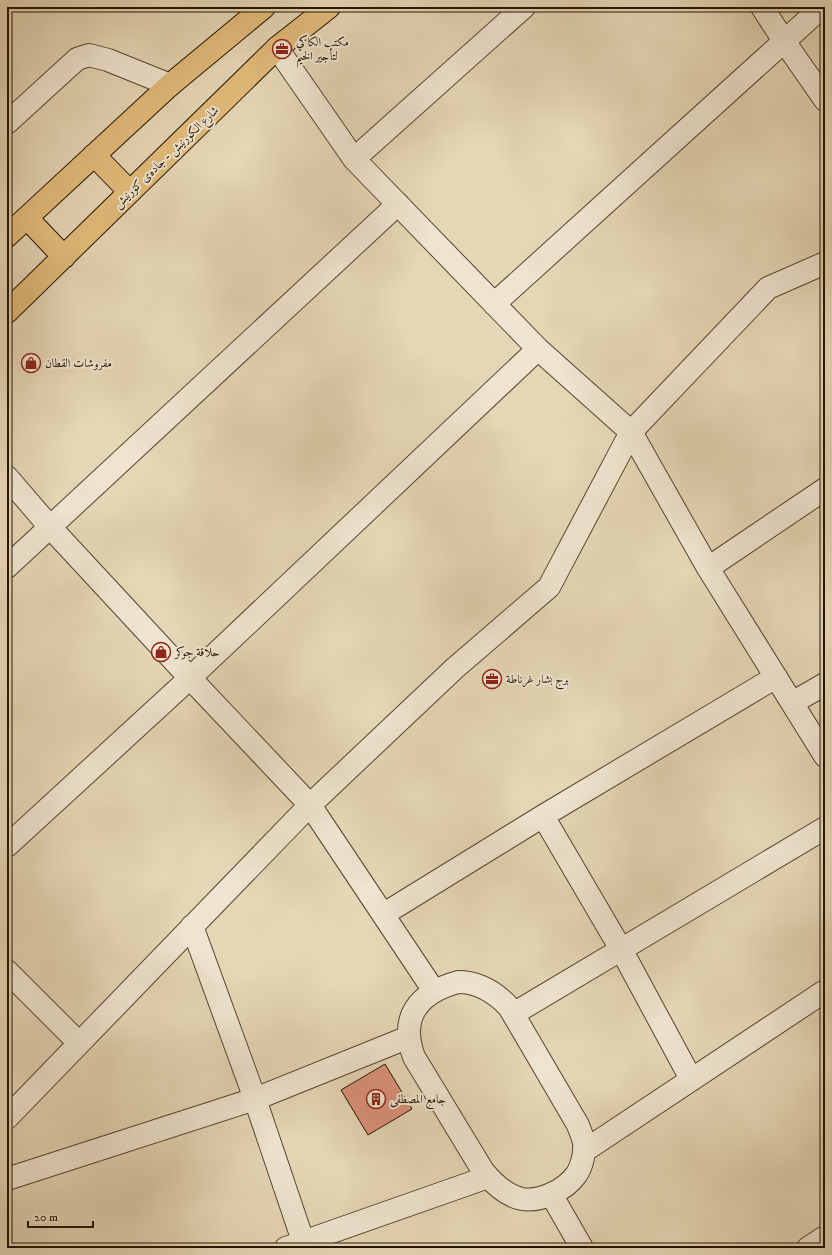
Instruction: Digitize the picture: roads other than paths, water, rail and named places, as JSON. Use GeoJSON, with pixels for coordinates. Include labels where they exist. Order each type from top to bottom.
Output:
{"type":"FeatureCollection","features":[{"type":"Feature","properties":{"kind":"main road"},"geometry":{"type":"LineString","coordinates":[[7,236],[170,85],[264,7]]}},
{"type":"Feature","properties":{"kind":"main road","name":"شارع الكورنيش - جادەی کۆرنیش"},"geometry":{"type":"LineString","coordinates":[[7,312],[277,48],[329,7]]}},
{"type":"Feature","properties":{"kind":"main road"},"geometry":{"type":"LineString","coordinates":[[94,155],[130,192]]}},
{"type":"Feature","properties":{"kind":"main road"},"geometry":{"type":"LineString","coordinates":[[27,218],[64,256]]}},
{"type":"Feature","properties":{"kind":"street"},"geometry":{"type":"LineString","coordinates":[[354,159],[524,7]]}},
{"type":"Feature","properties":{"kind":"street"},"geometry":{"type":"LineString","coordinates":[[762,7],[825,100]]}},
{"type":"Feature","properties":{"kind":"street"},"geometry":{"type":"LineString","coordinates":[[494,304],[822,7]]}},
{"type":"Feature","properties":{"kind":"street"},"geometry":{"type":"LineString","coordinates":[[277,48],[354,159],[538,349],[631,432],[708,568],[825,756]]}},
{"type":"Feature","properties":{"kind":"street"},"geometry":{"type":"LineString","coordinates":[[7,123],[77,59],[89,55],[108,60],[170,85]]}},
{"type":"Feature","properties":{"kind":"street"},"geometry":{"type":"LineString","coordinates":[[7,567],[398,204]]}},
{"type":"Feature","properties":{"kind":"street"},"geometry":{"type":"LineString","coordinates":[[7,1118],[310,805],[455,668],[549,587],[631,432],[768,288],[825,263]]}},
{"type":"Feature","properties":{"kind":"street"},"geometry":{"type":"LineString","coordinates":[[7,846],[190,678],[538,349]]}},
{"type":"Feature","properties":{"kind":"street"},"geometry":{"type":"LineString","coordinates":[[7,477],[50,527],[310,805],[434,991]]}},
{"type":"Feature","properties":{"kind":"street"},"geometry":{"type":"LineString","coordinates":[[708,568],[825,489]]}},
{"type":"Feature","properties":{"kind":"street"},"geometry":{"type":"LineString","coordinates":[[384,914],[542,816],[776,677]]}},
{"type":"Feature","properties":{"kind":"street"},"geometry":{"type":"LineString","coordinates":[[792,703],[825,684]]}},
{"type":"Feature","properties":{"kind":"street"},"geometry":{"type":"LineString","coordinates":[[542,816],[622,950],[692,1079]]}},
{"type":"Feature","properties":{"kind":"street"},"geometry":{"type":"LineString","coordinates":[[513,1014],[825,828]]}},
{"type":"Feature","properties":{"kind":"street"},"geometry":{"type":"LineString","coordinates":[[192,926],[255,1099],[294,1245],[488,1177]]}},
{"type":"Feature","properties":{"kind":"street"},"geometry":{"type":"LineString","coordinates":[[7,971],[79,1043]]}},
{"type":"Feature","properties":{"kind":"street"},"geometry":{"type":"LineString","coordinates":[[458,982],[470,982],[492,992],[502,1000],[513,1014],[578,1125],[584,1142],[583,1158],[577,1175],[565,1186],[551,1194],[537,1199],[522,1199],[505,1192],[488,1177],[414,1057],[409,1044],[408,1029],[413,1013],[418,1005],[434,991],[447,985],[458,982]]}},
{"type":"Feature","properties":{"kind":"street"},"geometry":{"type":"LineString","coordinates":[[584,1151],[825,991]]}},
{"type":"Feature","properties":{"kind":"street"},"geometry":{"type":"LineString","coordinates":[[7,1179],[255,1099],[409,1037]]}},
{"type":"Feature","properties":{"kind":"street"},"geometry":{"type":"LineString","coordinates":[[551,1194],[582,1248]]}},
{"type":"Feature","properties":{"kind":"street"},"geometry":{"type":"LineString","coordinates":[[808,1248],[825,1237]]}},
{"type":"Feature","properties":{"kind":"place","name":"مكتب الكاكي لتأجير الخيم"},"geometry":{"type":"Point","coordinates":[282,49]}},
{"type":"Feature","properties":{"kind":"place","name":"مفروشات القطان"},"geometry":{"type":"Point","coordinates":[31,363]}},
{"type":"Feature","properties":{"kind":"place","name":"حلاقة جوكر"},"geometry":{"type":"Point","coordinates":[161,652]}},
{"type":"Feature","properties":{"kind":"place","name":"برج بشار غرناطة"},"geometry":{"type":"Point","coordinates":[492,679]}},
{"type":"Feature","properties":{"kind":"place","name":"جامع المصطفى"},"geometry":{"type":"Point","coordinates":[376,1099]}}]}
